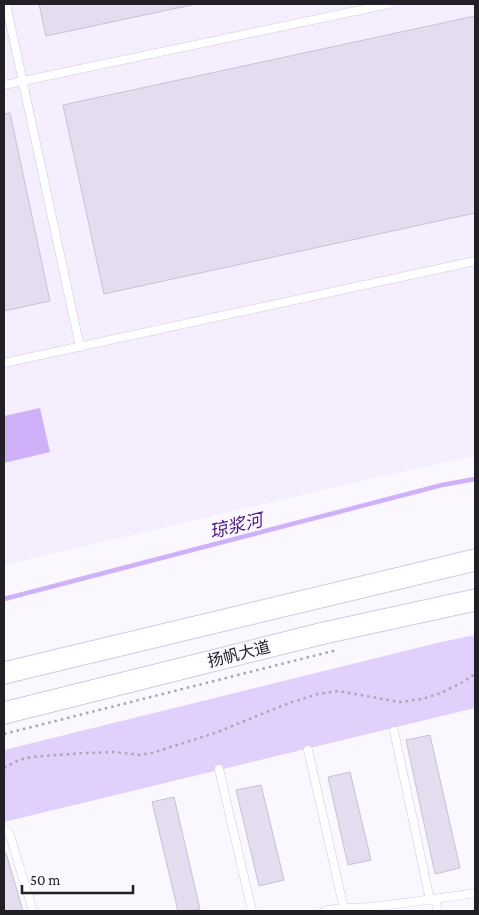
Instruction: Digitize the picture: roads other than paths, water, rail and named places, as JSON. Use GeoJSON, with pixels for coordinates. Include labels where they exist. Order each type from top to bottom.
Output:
{"type":"FeatureCollection","features":[{"type":"Feature","properties":{"kind":"main road"},"geometry":{"type":"LineString","coordinates":[[4,673],[475,560]]}},
{"type":"Feature","properties":{"kind":"main road","name":"扬帆大道"},"geometry":{"type":"LineString","coordinates":[[4,714],[324,633],[475,600]]}},
{"type":"Feature","properties":{"kind":"lane"},"geometry":{"type":"LineString","coordinates":[[6,4],[80,347]]}},
{"type":"Feature","properties":{"kind":"lane"},"geometry":{"type":"LineString","coordinates":[[4,85],[389,4]]}},
{"type":"Feature","properties":{"kind":"lane"},"geometry":{"type":"LineString","coordinates":[[4,363],[475,261]]}},
{"type":"Feature","properties":{"kind":"lane"},"geometry":{"type":"LineString","coordinates":[[394,731],[432,899],[438,911]]}},
{"type":"Feature","properties":{"kind":"lane"},"geometry":{"type":"LineString","coordinates":[[308,750],[344,909]]}},
{"type":"Feature","properties":{"kind":"lane"},"geometry":{"type":"LineString","coordinates":[[219,769],[252,911]]}},
{"type":"Feature","properties":{"kind":"lane"},"geometry":{"type":"LineString","coordinates":[[4,829],[9,832],[33,911]]}},
{"type":"Feature","properties":{"kind":"lane"},"geometry":{"type":"LineString","coordinates":[[324,911],[331,909],[402,908],[432,899],[475,893]]}},
{"type":"Feature","properties":{"kind":"waterway","name":"琼浆河"},"geometry":{"type":"LineString","coordinates":[[4,599],[442,485],[475,479]]}}]}
